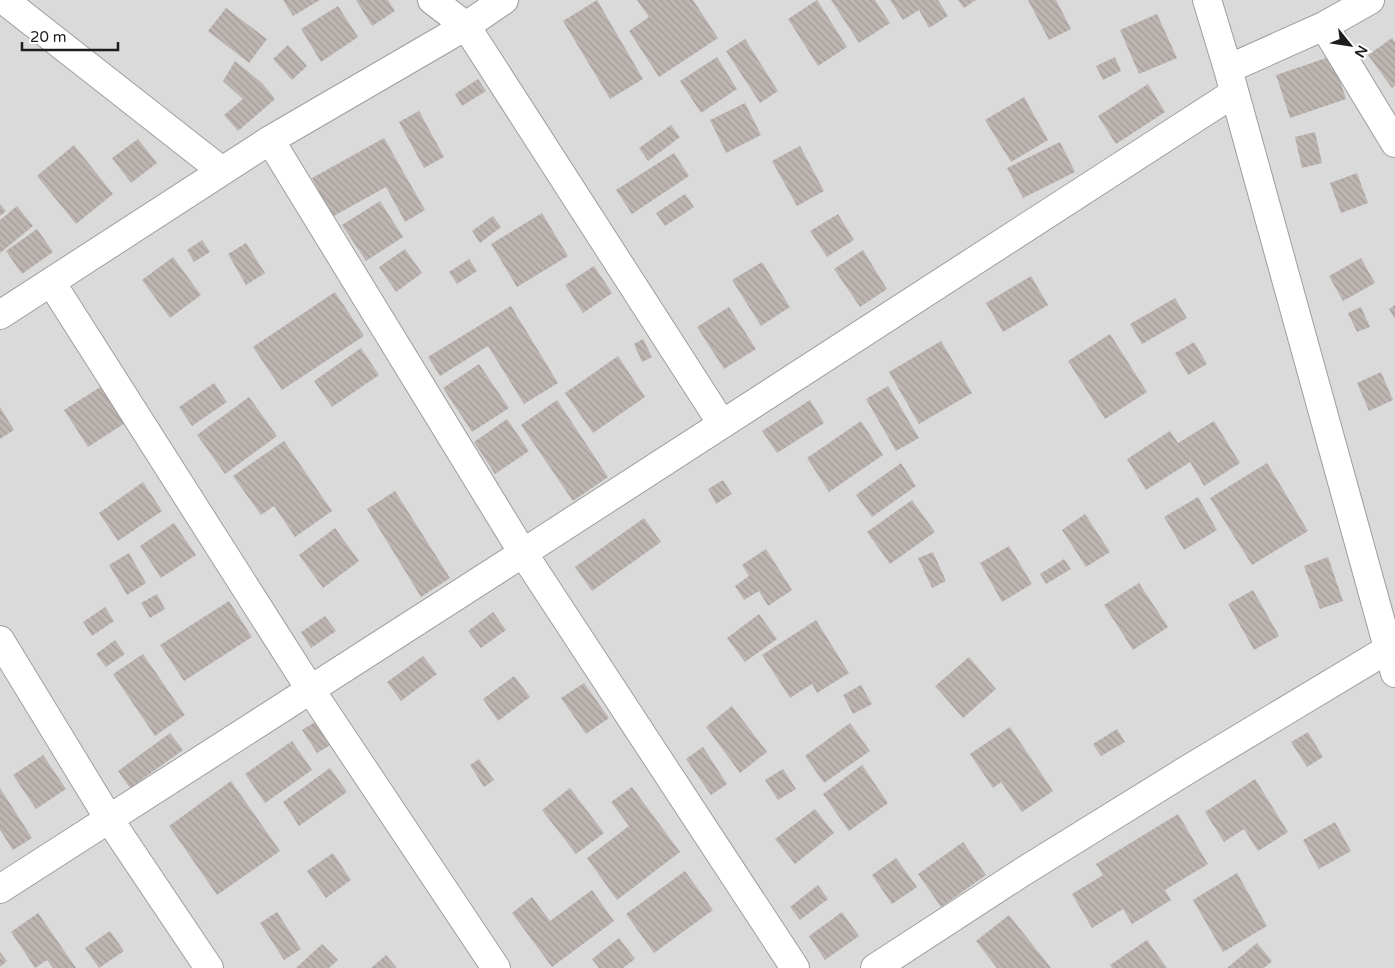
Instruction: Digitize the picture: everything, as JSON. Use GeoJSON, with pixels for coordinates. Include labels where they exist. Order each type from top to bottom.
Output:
{"type":"FeatureCollection","features":[{"type":"Feature","properties":{"kind":"street"},"geometry":{"type":"LineString","coordinates":[[4,0],[222,171]]}},
{"type":"Feature","properties":{"kind":"street"},"geometry":{"type":"LineString","coordinates":[[432,0],[466,26],[722,424]]}},
{"type":"Feature","properties":{"kind":"street"},"geometry":{"type":"LineString","coordinates":[[0,315],[270,140],[466,26],[504,0]]}},
{"type":"Feature","properties":{"kind":"street"},"geometry":{"type":"LineString","coordinates":[[875,968],[1024,871],[1187,770],[1393,656],[1207,0]]}},
{"type":"Feature","properties":{"kind":"street"},"geometry":{"type":"LineString","coordinates":[[0,889],[722,424],[1231,81],[1370,0]]}},
{"type":"Feature","properties":{"kind":"street"},"geometry":{"type":"LineString","coordinates":[[1324,26],[1395,143]]}},
{"type":"Feature","properties":{"kind":"street"},"geometry":{"type":"LineString","coordinates":[[270,140],[524,553],[795,968]]}},
{"type":"Feature","properties":{"kind":"street"},"geometry":{"type":"LineString","coordinates":[[51,282],[310,689],[496,968]]}},
{"type":"Feature","properties":{"kind":"street"},"geometry":{"type":"LineString","coordinates":[[0,640],[109,819],[209,968]]}},
{"type":"Feature","properties":{"kind":"shaded area"},"geometry":{"type":"Polygon","coordinates":[[[0,0],[1395,0],[1395,968],[0,968],[0,0]]]}},
{"type":"Feature","properties":{"kind":"building"},"geometry":{"type":"Polygon","coordinates":[[[283,0],[320,0],[293,16],[283,0]]]}},
{"type":"Feature","properties":{"kind":"building"},"geometry":{"type":"Polygon","coordinates":[[[356,0],[388,0],[395,11],[372,26],[356,0]]]}},
{"type":"Feature","properties":{"kind":"building"},"geometry":{"type":"Polygon","coordinates":[[[597,0],[643,79],[610,99],[563,21],[597,0]]]}},
{"type":"Feature","properties":{"kind":"building"},"geometry":{"type":"Polygon","coordinates":[[[637,0],[693,0],[718,38],[659,77],[629,31],[649,17],[637,0]]]}},
{"type":"Feature","properties":{"kind":"building"},"geometry":{"type":"Polygon","coordinates":[[[817,0],[847,47],[818,66],[788,19],[817,0]]]}},
{"type":"Feature","properties":{"kind":"building"},"geometry":{"type":"Polygon","coordinates":[[[831,0],[875,0],[890,23],[859,43],[831,0]]]}},
{"type":"Feature","properties":{"kind":"building"},"geometry":{"type":"Polygon","coordinates":[[[890,0],[938,0],[948,16],[929,28],[919,10],[903,20],[890,0]]]}},
{"type":"Feature","properties":{"kind":"building"},"geometry":{"type":"Polygon","coordinates":[[[958,0],[976,0],[964,8],[958,0]]]}},
{"type":"Feature","properties":{"kind":"building"},"geometry":{"type":"Polygon","coordinates":[[[1028,0],[1056,0],[1071,29],[1049,40],[1028,0]]]}},
{"type":"Feature","properties":{"kind":"building"},"geometry":{"type":"Polygon","coordinates":[[[338,6],[358,37],[321,62],[301,29],[338,6]]]}},
{"type":"Feature","properties":{"kind":"building"},"geometry":{"type":"Polygon","coordinates":[[[226,8],[267,39],[249,63],[208,31],[226,8]]]}},
{"type":"Feature","properties":{"kind":"building"},"geometry":{"type":"Polygon","coordinates":[[[1157,14],[1177,58],[1139,74],[1120,30],[1157,14]]]}},
{"type":"Feature","properties":{"kind":"building"},"geometry":{"type":"Polygon","coordinates":[[[1392,38],[1395,42],[1395,86],[1392,88],[1368,55],[1392,38]]]}},
{"type":"Feature","properties":{"kind":"building"},"geometry":{"type":"Polygon","coordinates":[[[745,39],[778,91],[760,103],[726,51],[745,39]]]}},
{"type":"Feature","properties":{"kind":"building"},"geometry":{"type":"Polygon","coordinates":[[[288,45],[307,66],[292,80],[273,59],[288,45]]]}},
{"type":"Feature","properties":{"kind":"building"},"geometry":{"type":"Polygon","coordinates":[[[1332,56],[1346,99],[1290,118],[1276,75],[1332,56]]]}},
{"type":"Feature","properties":{"kind":"building"},"geometry":{"type":"Polygon","coordinates":[[[717,57],[737,89],[701,113],[680,81],[717,57]]]}},
{"type":"Feature","properties":{"kind":"building"},"geometry":{"type":"Polygon","coordinates":[[[1115,57],[1121,71],[1103,80],[1096,66],[1115,57]]]}},
{"type":"Feature","properties":{"kind":"building"},"geometry":{"type":"Polygon","coordinates":[[[235,61],[262,83],[275,99],[238,131],[224,115],[243,99],[223,81],[235,61]]]}},
{"type":"Feature","properties":{"kind":"building"},"geometry":{"type":"Polygon","coordinates":[[[478,79],[486,91],[462,106],[455,94],[478,79]]]}},
{"type":"Feature","properties":{"kind":"building"},"geometry":{"type":"Polygon","coordinates":[[[1148,84],[1165,112],[1116,144],[1098,116],[1148,84]]]}},
{"type":"Feature","properties":{"kind":"building"},"geometry":{"type":"Polygon","coordinates":[[[1024,97],[1048,140],[1011,162],[985,120],[1024,97]]]}},
{"type":"Feature","properties":{"kind":"building"},"geometry":{"type":"Polygon","coordinates":[[[745,103],[761,135],[726,153],[710,120],[745,103]]]}},
{"type":"Feature","properties":{"kind":"building"},"geometry":{"type":"Polygon","coordinates":[[[419,111],[444,157],[424,168],[399,122],[419,111]]]}},
{"type":"Feature","properties":{"kind":"building"},"geometry":{"type":"Polygon","coordinates":[[[671,125],[680,137],[648,161],[639,148],[671,125]]]}},
{"type":"Feature","properties":{"kind":"building"},"geometry":{"type":"Polygon","coordinates":[[[1315,132],[1322,163],[1302,168],[1295,137],[1315,132]]]}},
{"type":"Feature","properties":{"kind":"building"},"geometry":{"type":"Polygon","coordinates":[[[384,138],[425,210],[405,222],[386,187],[332,217],[312,178],[384,138]]]}},
{"type":"Feature","properties":{"kind":"building"},"geometry":{"type":"Polygon","coordinates":[[[138,139],[157,163],[131,183],[112,158],[138,139]]]}},
{"type":"Feature","properties":{"kind":"building"},"geometry":{"type":"Polygon","coordinates":[[[1060,142],[1075,172],[1023,198],[1007,168],[1060,142]]]}},
{"type":"Feature","properties":{"kind":"building"},"geometry":{"type":"Polygon","coordinates":[[[74,145],[113,194],[76,224],[37,176],[74,145]]]}},
{"type":"Feature","properties":{"kind":"building"},"geometry":{"type":"Polygon","coordinates":[[[800,146],[824,191],[797,206],[772,161],[800,146]]]}},
{"type":"Feature","properties":{"kind":"building"},"geometry":{"type":"Polygon","coordinates":[[[674,153],[689,176],[632,214],[616,190],[674,153]]]}},
{"type":"Feature","properties":{"kind":"building"},"geometry":{"type":"Polygon","coordinates":[[[1357,173],[1368,203],[1341,213],[1330,183],[1357,173]]]}},
{"type":"Feature","properties":{"kind":"building"},"geometry":{"type":"Polygon","coordinates":[[[685,194],[694,207],[665,226],[656,213],[685,194]]]}},
{"type":"Feature","properties":{"kind":"building"},"geometry":{"type":"Polygon","coordinates":[[[380,201],[403,237],[366,261],[342,225],[380,201]]]}},
{"type":"Feature","properties":{"kind":"building"},"geometry":{"type":"Polygon","coordinates":[[[0,204],[6,211],[0,216],[0,204]]]}},
{"type":"Feature","properties":{"kind":"building"},"geometry":{"type":"Polygon","coordinates":[[[17,206],[33,226],[0,253],[0,220],[17,206]]]}},
{"type":"Feature","properties":{"kind":"building"},"geometry":{"type":"Polygon","coordinates":[[[542,213],[568,256],[517,287],[491,244],[542,213]]]}},
{"type":"Feature","properties":{"kind":"building"},"geometry":{"type":"Polygon","coordinates":[[[838,214],[854,240],[827,257],[810,231],[838,214]]]}},
{"type":"Feature","properties":{"kind":"building"},"geometry":{"type":"Polygon","coordinates":[[[493,216],[501,227],[480,243],[472,231],[493,216]]]}},
{"type":"Feature","properties":{"kind":"building"},"geometry":{"type":"Polygon","coordinates":[[[37,229],[53,252],[22,274],[6,251],[37,229]]]}},
{"type":"Feature","properties":{"kind":"building"},"geometry":{"type":"Polygon","coordinates":[[[202,240],[210,252],[194,262],[187,250],[202,240]]]}},
{"type":"Feature","properties":{"kind":"building"},"geometry":{"type":"Polygon","coordinates":[[[246,243],[265,273],[246,285],[228,254],[246,243]]]}},
{"type":"Feature","properties":{"kind":"building"},"geometry":{"type":"Polygon","coordinates":[[[405,249],[422,273],[396,292],[379,267],[405,249]]]}},
{"type":"Feature","properties":{"kind":"building"},"geometry":{"type":"Polygon","coordinates":[[[863,250],[887,289],[860,307],[834,269],[863,250]]]}},
{"type":"Feature","properties":{"kind":"building"},"geometry":{"type":"Polygon","coordinates":[[[173,257],[201,295],[170,318],[142,280],[173,257]]]}},
{"type":"Feature","properties":{"kind":"building"},"geometry":{"type":"Polygon","coordinates":[[[1361,258],[1375,283],[1343,301],[1329,276],[1361,258]]]}},
{"type":"Feature","properties":{"kind":"building"},"geometry":{"type":"Polygon","coordinates":[[[469,259],[477,271],[457,284],[449,272],[469,259]]]}},
{"type":"Feature","properties":{"kind":"building"},"geometry":{"type":"Polygon","coordinates":[[[762,262],[790,307],[761,326],[732,280],[762,262]]]}},
{"type":"Feature","properties":{"kind":"building"},"geometry":{"type":"Polygon","coordinates":[[[594,266],[612,293],[583,313],[565,285],[594,266]]]}},
{"type":"Feature","properties":{"kind":"building"},"geometry":{"type":"Polygon","coordinates":[[[1031,276],[1048,305],[1003,332],[986,303],[1031,276]]]}},
{"type":"Feature","properties":{"kind":"building"},"geometry":{"type":"Polygon","coordinates":[[[335,292],[364,336],[282,390],[253,347],[335,292]]]}},
{"type":"Feature","properties":{"kind":"building"},"geometry":{"type":"Polygon","coordinates":[[[1175,298],[1187,318],[1142,344],[1130,324],[1175,298]]]}},
{"type":"Feature","properties":{"kind":"building"},"geometry":{"type":"Polygon","coordinates":[[[1395,305],[1395,319],[1389,309],[1395,305]]]}},
{"type":"Feature","properties":{"kind":"building"},"geometry":{"type":"Polygon","coordinates":[[[511,306],[558,383],[524,404],[488,346],[440,376],[428,357],[511,306]]]}},
{"type":"Feature","properties":{"kind":"building"},"geometry":{"type":"Polygon","coordinates":[[[729,307],[756,349],[724,369],[697,327],[729,307]]]}},
{"type":"Feature","properties":{"kind":"building"},"geometry":{"type":"Polygon","coordinates":[[[1361,307],[1370,327],[1357,332],[1348,313],[1361,307]]]}},
{"type":"Feature","properties":{"kind":"building"},"geometry":{"type":"Polygon","coordinates":[[[1110,334],[1147,392],[1105,419],[1068,361],[1110,334]]]}},
{"type":"Feature","properties":{"kind":"building"},"geometry":{"type":"Polygon","coordinates":[[[643,339],[652,357],[642,362],[634,344],[643,339]]]}},
{"type":"Feature","properties":{"kind":"building"},"geometry":{"type":"Polygon","coordinates":[[[941,341],[972,393],[919,424],[889,372],[941,341]]]}},
{"type":"Feature","properties":{"kind":"building"},"geometry":{"type":"Polygon","coordinates":[[[1194,342],[1207,364],[1188,375],[1175,353],[1194,342]]]}},
{"type":"Feature","properties":{"kind":"building"},"geometry":{"type":"Polygon","coordinates":[[[361,348],[379,375],[332,407],[314,381],[361,348]]]}},
{"type":"Feature","properties":{"kind":"building"},"geometry":{"type":"Polygon","coordinates":[[[618,356],[645,397],[593,433],[565,393],[618,356]]]}},
{"type":"Feature","properties":{"kind":"building"},"geometry":{"type":"Polygon","coordinates":[[[479,364],[509,408],[472,432],[443,388],[479,364]]]}},
{"type":"Feature","properties":{"kind":"building"},"geometry":{"type":"Polygon","coordinates":[[[1381,372],[1393,400],[1369,411],[1357,383],[1381,372]]]}},
{"type":"Feature","properties":{"kind":"building"},"geometry":{"type":"Polygon","coordinates":[[[214,383],[227,402],[192,426],[179,407],[214,383]]]}},
{"type":"Feature","properties":{"kind":"building"},"geometry":{"type":"Polygon","coordinates":[[[102,386],[125,423],[88,447],[64,410],[102,386]]]}},
{"type":"Feature","properties":{"kind":"building"},"geometry":{"type":"Polygon","coordinates":[[[888,386],[919,438],[896,451],[866,399],[888,386]]]}},
{"type":"Feature","properties":{"kind":"building"},"geometry":{"type":"Polygon","coordinates":[[[249,397],[277,436],[225,474],[197,435],[249,397]]]}},
{"type":"Feature","properties":{"kind":"building"},"geometry":{"type":"Polygon","coordinates":[[[557,400],[608,477],[573,501],[521,425],[557,400]]]}},
{"type":"Feature","properties":{"kind":"building"},"geometry":{"type":"Polygon","coordinates":[[[810,400],[824,423],[777,453],[762,431],[810,400]]]}},
{"type":"Feature","properties":{"kind":"building"},"geometry":{"type":"Polygon","coordinates":[[[0,407],[14,430],[0,439],[0,407]]]}},
{"type":"Feature","properties":{"kind":"building"},"geometry":{"type":"Polygon","coordinates":[[[507,419],[529,451],[495,474],[474,442],[507,419]]]}},
{"type":"Feature","properties":{"kind":"building"},"geometry":{"type":"Polygon","coordinates":[[[861,421],[883,455],[829,492],[807,458],[861,421]]]}},
{"type":"Feature","properties":{"kind":"building"},"geometry":{"type":"Polygon","coordinates":[[[1214,421],[1240,463],[1204,486],[1190,462],[1146,490],[1127,459],[1170,431],[1178,443],[1214,421]]]}},
{"type":"Feature","properties":{"kind":"building"},"geometry":{"type":"Polygon","coordinates":[[[284,441],[332,511],[295,537],[274,506],[261,515],[233,476],[284,441]]]}},
{"type":"Feature","properties":{"kind":"building"},"geometry":{"type":"Polygon","coordinates":[[[901,463],[916,486],[872,517],[856,495],[901,463]]]}},
{"type":"Feature","properties":{"kind":"building"},"geometry":{"type":"Polygon","coordinates":[[[1267,463],[1308,531],[1252,565],[1210,498],[1267,463]]]}},
{"type":"Feature","properties":{"kind":"building"},"geometry":{"type":"Polygon","coordinates":[[[723,480],[732,494],[716,504],[708,489],[723,480]]]}},
{"type":"Feature","properties":{"kind":"building"},"geometry":{"type":"Polygon","coordinates":[[[143,482],[162,511],[118,541],[99,513],[143,482]]]}},
{"type":"Feature","properties":{"kind":"building"},"geometry":{"type":"Polygon","coordinates":[[[395,491],[450,578],[421,597],[367,509],[395,491]]]}},
{"type":"Feature","properties":{"kind":"building"},"geometry":{"type":"Polygon","coordinates":[[[1198,497],[1217,530],[1184,550],[1164,517],[1198,497]]]}},
{"type":"Feature","properties":{"kind":"building"},"geometry":{"type":"Polygon","coordinates":[[[912,500],[935,532],[890,564],[867,532],[912,500]]]}},
{"type":"Feature","properties":{"kind":"building"},"geometry":{"type":"Polygon","coordinates":[[[1085,514],[1110,552],[1086,567],[1062,530],[1085,514]]]}},
{"type":"Feature","properties":{"kind":"building"},"geometry":{"type":"Polygon","coordinates":[[[644,518],[661,542],[592,591],[575,567],[644,518]]]}},
{"type":"Feature","properties":{"kind":"building"},"geometry":{"type":"Polygon","coordinates":[[[174,523],[196,555],[161,578],[140,546],[174,523]]]}},
{"type":"Feature","properties":{"kind":"building"},"geometry":{"type":"Polygon","coordinates":[[[335,528],[359,561],[323,588],[299,555],[335,528]]]}},
{"type":"Feature","properties":{"kind":"building"},"geometry":{"type":"Polygon","coordinates":[[[1009,546],[1032,584],[1002,602],[980,563],[1009,546]]]}},
{"type":"Feature","properties":{"kind":"building"},"geometry":{"type":"Polygon","coordinates":[[[766,549],[792,590],[768,606],[759,591],[744,600],[735,586],[749,576],[742,565],[766,549]]]}},
{"type":"Feature","properties":{"kind":"building"},"geometry":{"type":"Polygon","coordinates":[[[933,552],[946,581],[932,588],[918,558],[933,552]]]}},
{"type":"Feature","properties":{"kind":"building"},"geometry":{"type":"Polygon","coordinates":[[[129,553],[146,583],[127,595],[109,565],[129,553]]]}},
{"type":"Feature","properties":{"kind":"building"},"geometry":{"type":"Polygon","coordinates":[[[1328,557],[1343,601],[1320,609],[1304,566],[1328,557]]]}},
{"type":"Feature","properties":{"kind":"building"},"geometry":{"type":"Polygon","coordinates":[[[1064,559],[1071,569],[1046,584],[1040,574],[1064,559]]]}},
{"type":"Feature","properties":{"kind":"building"},"geometry":{"type":"Polygon","coordinates":[[[1139,583],[1168,627],[1133,650],[1104,605],[1139,583]]]}},
{"type":"Feature","properties":{"kind":"building"},"geometry":{"type":"Polygon","coordinates":[[[1253,590],[1279,636],[1254,650],[1228,604],[1253,590]]]}},
{"type":"Feature","properties":{"kind":"building"},"geometry":{"type":"Polygon","coordinates":[[[157,594],[165,609],[150,618],[141,603],[157,594]]]}},
{"type":"Feature","properties":{"kind":"building"},"geometry":{"type":"Polygon","coordinates":[[[229,601],[252,637],[184,681],[160,645],[229,601]]]}},
{"type":"Feature","properties":{"kind":"building"},"geometry":{"type":"Polygon","coordinates":[[[105,607],[114,621],[92,636],[83,622],[105,607]]]}},
{"type":"Feature","properties":{"kind":"building"},"geometry":{"type":"Polygon","coordinates":[[[493,612],[506,630],[481,648],[468,631],[493,612]]]}},
{"type":"Feature","properties":{"kind":"building"},"geometry":{"type":"Polygon","coordinates":[[[759,614],[777,639],[745,662],[727,638],[759,614]]]}},
{"type":"Feature","properties":{"kind":"building"},"geometry":{"type":"Polygon","coordinates":[[[325,616],[336,631],[311,648],[301,632],[325,616]]]}},
{"type":"Feature","properties":{"kind":"building"},"geometry":{"type":"Polygon","coordinates":[[[816,620],[849,673],[817,693],[812,684],[790,698],[762,655],[816,620]]]}},
{"type":"Feature","properties":{"kind":"building"},"geometry":{"type":"Polygon","coordinates":[[[115,640],[125,654],[106,667],[96,654],[115,640]]]}},
{"type":"Feature","properties":{"kind":"building"},"geometry":{"type":"Polygon","coordinates":[[[143,654],[185,715],[155,736],[113,674],[143,654]]]}},
{"type":"Feature","properties":{"kind":"building"},"geometry":{"type":"Polygon","coordinates":[[[423,656],[437,674],[401,701],[387,682],[423,656]]]}},
{"type":"Feature","properties":{"kind":"building"},"geometry":{"type":"Polygon","coordinates":[[[969,657],[996,689],[963,718],[935,686],[969,657]]]}},
{"type":"Feature","properties":{"kind":"building"},"geometry":{"type":"Polygon","coordinates":[[[514,676],[530,697],[498,721],[483,699],[514,676]]]}},
{"type":"Feature","properties":{"kind":"building"},"geometry":{"type":"Polygon","coordinates":[[[584,683],[609,718],[586,734],[561,698],[584,683]]]}},
{"type":"Feature","properties":{"kind":"building"},"geometry":{"type":"Polygon","coordinates":[[[861,685],[872,704],[853,714],[843,695],[861,685]]]}},
{"type":"Feature","properties":{"kind":"building"},"geometry":{"type":"Polygon","coordinates":[[[732,706],[767,752],[740,773],[706,727],[732,706]]]}},
{"type":"Feature","properties":{"kind":"building"},"geometry":{"type":"Polygon","coordinates":[[[318,720],[332,744],[317,753],[302,730],[318,720]]]}},
{"type":"Feature","properties":{"kind":"building"},"geometry":{"type":"Polygon","coordinates":[[[850,723],[870,751],[824,783],[805,756],[850,723]]]}},
{"type":"Feature","properties":{"kind":"building"},"geometry":{"type":"Polygon","coordinates":[[[1010,727],[1053,791],[1022,812],[1001,782],[993,788],[970,754],[1010,727]]]}},
{"type":"Feature","properties":{"kind":"building"},"geometry":{"type":"Polygon","coordinates":[[[1117,729],[1125,742],[1101,756],[1093,744],[1117,729]]]}},
{"type":"Feature","properties":{"kind":"building"},"geometry":{"type":"Polygon","coordinates":[[[1308,732],[1323,757],[1307,767],[1291,742],[1308,732]]]}},
{"type":"Feature","properties":{"kind":"building"},"geometry":{"type":"Polygon","coordinates":[[[170,733],[183,750],[130,788],[118,771],[170,733]]]}},
{"type":"Feature","properties":{"kind":"building"},"geometry":{"type":"Polygon","coordinates":[[[292,741],[312,770],[265,803],[245,774],[292,741]]]}},
{"type":"Feature","properties":{"kind":"building"},"geometry":{"type":"Polygon","coordinates":[[[703,747],[727,784],[711,795],[686,759],[703,747]]]}},
{"type":"Feature","properties":{"kind":"building"},"geometry":{"type":"Polygon","coordinates":[[[43,755],[66,789],[36,809],[13,775],[43,755]]]}},
{"type":"Feature","properties":{"kind":"building"},"geometry":{"type":"Polygon","coordinates":[[[479,759],[494,780],[484,787],[470,765],[479,759]]]}},
{"type":"Feature","properties":{"kind":"building"},"geometry":{"type":"Polygon","coordinates":[[[862,765],[888,803],[849,831],[823,794],[862,765]]]}},
{"type":"Feature","properties":{"kind":"building"},"geometry":{"type":"Polygon","coordinates":[[[330,768],[347,792],[299,826],[283,802],[330,768]]]}},
{"type":"Feature","properties":{"kind":"building"},"geometry":{"type":"Polygon","coordinates":[[[783,769],[796,789],[778,800],[765,780],[783,769]]]}},
{"type":"Feature","properties":{"kind":"building"},"geometry":{"type":"Polygon","coordinates":[[[1255,779],[1288,832],[1258,851],[1244,829],[1224,842],[1205,812],[1255,779]]]}},
{"type":"Feature","properties":{"kind":"building"},"geometry":{"type":"Polygon","coordinates":[[[231,781],[280,851],[217,895],[169,826],[231,781]]]}},
{"type":"Feature","properties":{"kind":"building"},"geometry":{"type":"Polygon","coordinates":[[[632,787],[680,852],[617,900],[587,858],[629,826],[611,802],[632,787]]]}},
{"type":"Feature","properties":{"kind":"building"},"geometry":{"type":"Polygon","coordinates":[[[0,788],[32,838],[13,850],[0,830],[0,788]]]}},
{"type":"Feature","properties":{"kind":"building"},"geometry":{"type":"Polygon","coordinates":[[[570,788],[604,833],[576,854],[542,810],[570,788]]]}},
{"type":"Feature","properties":{"kind":"building"},"geometry":{"type":"Polygon","coordinates":[[[815,809],[834,833],[795,864],[775,839],[815,809]]]}},
{"type":"Feature","properties":{"kind":"building"},"geometry":{"type":"Polygon","coordinates":[[[1178,814],[1208,864],[1165,890],[1171,900],[1132,924],[1123,909],[1092,928],[1072,894],[1103,875],[1096,864],[1178,814]]]}},
{"type":"Feature","properties":{"kind":"building"},"geometry":{"type":"Polygon","coordinates":[[[1335,822],[1351,851],[1319,869],[1303,840],[1335,822]]]}},
{"type":"Feature","properties":{"kind":"building"},"geometry":{"type":"Polygon","coordinates":[[[963,842],[986,875],[941,907],[918,874],[963,842]]]}},
{"type":"Feature","properties":{"kind":"building"},"geometry":{"type":"Polygon","coordinates":[[[333,853],[351,880],[326,898],[307,871],[333,853]]]}},
{"type":"Feature","properties":{"kind":"building"},"geometry":{"type":"Polygon","coordinates":[[[896,858],[917,887],[892,904],[872,875],[896,858]]]}},
{"type":"Feature","properties":{"kind":"building"},"geometry":{"type":"Polygon","coordinates":[[[685,871],[713,910],[654,953],[626,914],[685,871]]]}},
{"type":"Feature","properties":{"kind":"building"},"geometry":{"type":"Polygon","coordinates":[[[1237,873],[1267,926],[1223,952],[1193,900],[1237,873]]]}},
{"type":"Feature","properties":{"kind":"building"},"geometry":{"type":"Polygon","coordinates":[[[818,885],[828,899],[800,920],[790,907],[818,885]]]}},
{"type":"Feature","properties":{"kind":"building"},"geometry":{"type":"Polygon","coordinates":[[[592,890],[614,921],[552,967],[512,913],[532,897],[550,921],[592,890]]]}},
{"type":"Feature","properties":{"kind":"building"},"geometry":{"type":"Polygon","coordinates":[[[277,912],[301,949],[284,960],[260,923],[277,912]]]}},
{"type":"Feature","properties":{"kind":"building"},"geometry":{"type":"Polygon","coordinates":[[[842,912],[859,936],[825,960],[809,936],[842,912]]]}},
{"type":"Feature","properties":{"kind":"building"},"geometry":{"type":"Polygon","coordinates":[[[38,913],[76,968],[53,968],[47,960],[35,968],[11,932],[38,913]]]}},
{"type":"Feature","properties":{"kind":"building"},"geometry":{"type":"Polygon","coordinates":[[[1009,915],[1051,968],[997,968],[976,941],[1009,915]]]}},
{"type":"Feature","properties":{"kind":"building"},"geometry":{"type":"Polygon","coordinates":[[[110,931],[124,951],[99,968],[85,948],[110,931]]]}},
{"type":"Feature","properties":{"kind":"building"},"geometry":{"type":"Polygon","coordinates":[[[619,938],[635,959],[623,968],[599,968],[592,959],[619,938]]]}},
{"type":"Feature","properties":{"kind":"building"},"geometry":{"type":"Polygon","coordinates":[[[1147,940],[1167,968],[1112,968],[1110,965],[1147,940]]]}},
{"type":"Feature","properties":{"kind":"building"},"geometry":{"type":"Polygon","coordinates":[[[1257,943],[1272,961],[1264,968],[1227,968],[1257,943]]]}},
{"type":"Feature","properties":{"kind":"building"},"geometry":{"type":"Polygon","coordinates":[[[322,944],[338,960],[329,968],[296,968],[322,944]]]}},
{"type":"Feature","properties":{"kind":"building"},"geometry":{"type":"Polygon","coordinates":[[[0,952],[7,961],[0,967],[0,952]]]}},
{"type":"Feature","properties":{"kind":"building"},"geometry":{"type":"Polygon","coordinates":[[[386,955],[397,968],[371,968],[386,955]]]}}]}
